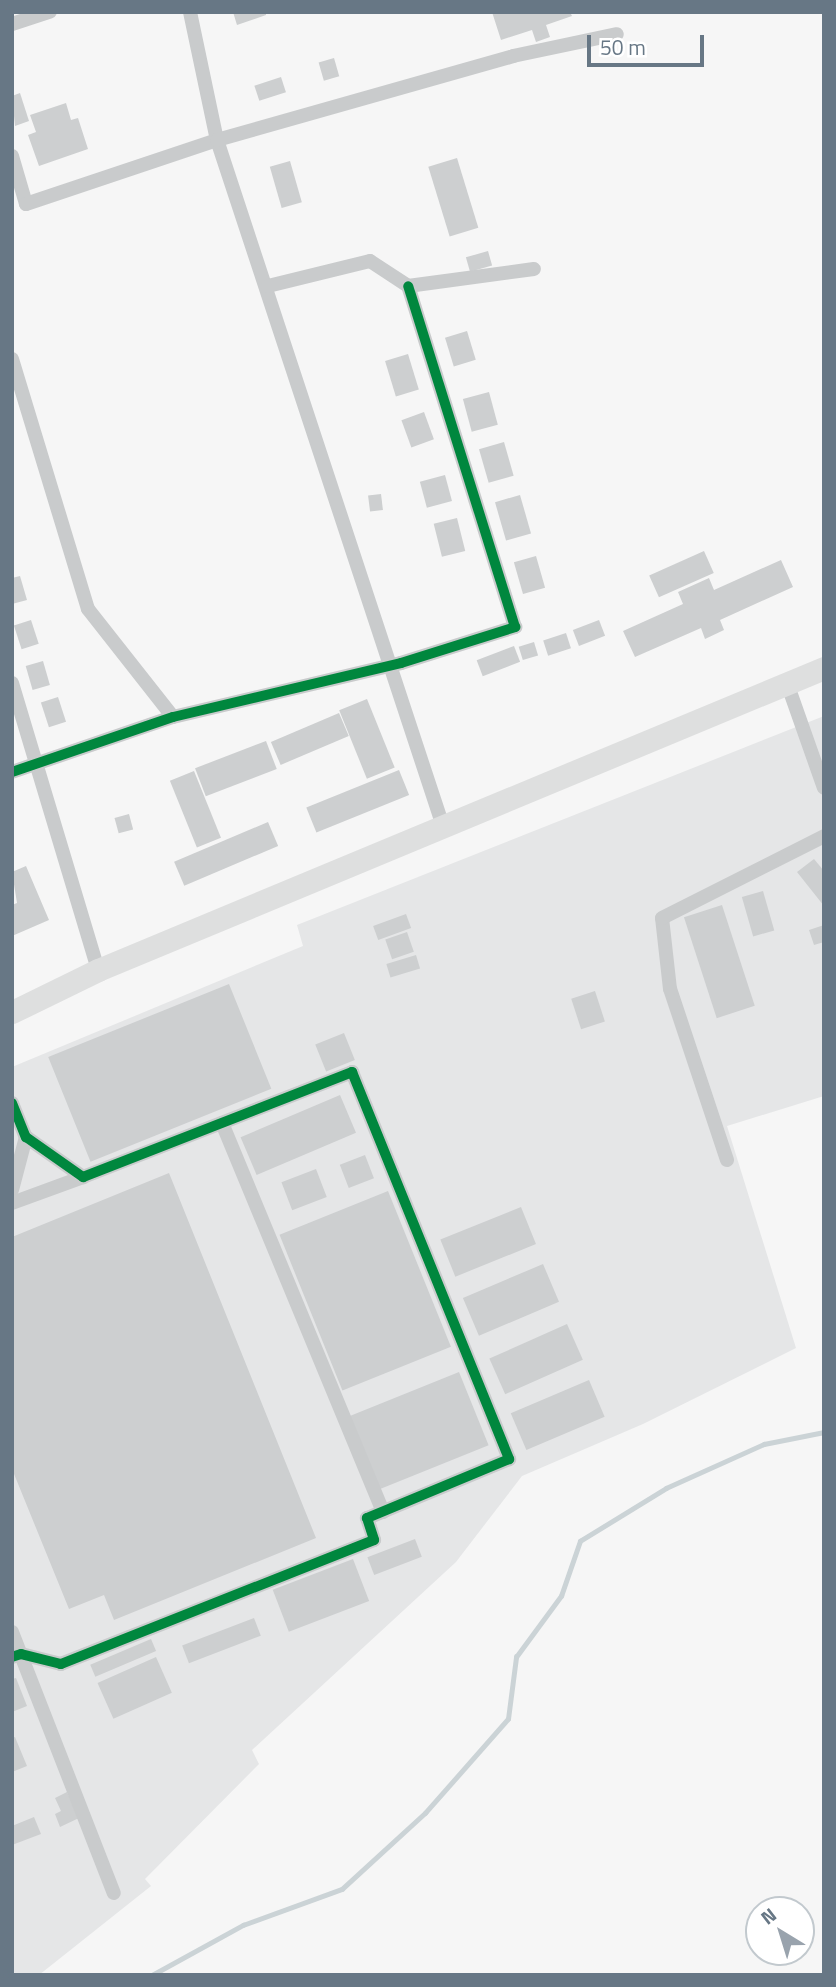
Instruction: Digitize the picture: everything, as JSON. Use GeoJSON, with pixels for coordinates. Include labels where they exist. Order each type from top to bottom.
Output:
{"type":"FeatureCollection","features":[{"type":"Feature","properties":{"kind":"highway"},"geometry":{"type":"LineString","coordinates":[[12,1012],[98,970],[824,668]]}},
{"type":"Feature","properties":{"kind":"street"},"geometry":{"type":"LineString","coordinates":[[12,24],[50,12]]}},
{"type":"Feature","properties":{"kind":"street"},"geometry":{"type":"LineString","coordinates":[[190,12],[217,140],[268,286],[443,826]]}},
{"type":"Feature","properties":{"kind":"street"},"geometry":{"type":"LineString","coordinates":[[12,156],[26,204],[217,140],[513,56],[617,34]]}},
{"type":"Feature","properties":{"kind":"street"},"geometry":{"type":"LineString","coordinates":[[12,772],[173,718],[389,666],[515,627],[408,286],[370,261],[268,286]]}},
{"type":"Feature","properties":{"kind":"street"},"geometry":{"type":"LineString","coordinates":[[408,286],[534,269]]}},
{"type":"Feature","properties":{"kind":"street"},"geometry":{"type":"LineString","coordinates":[[12,359],[88,609],[173,718]]}},
{"type":"Feature","properties":{"kind":"street"},"geometry":{"type":"LineString","coordinates":[[12,683],[98,970]]}},
{"type":"Feature","properties":{"kind":"street"},"geometry":{"type":"LineString","coordinates":[[787,683],[824,788]]}},
{"type":"Feature","properties":{"kind":"street"},"geometry":{"type":"LineString","coordinates":[[727,1160],[670,989],[662,918],[824,835]]}},
{"type":"Feature","properties":{"kind":"street"},"geometry":{"type":"LineString","coordinates":[[12,1203],[352,1072],[509,1459],[367,1518],[374,1540],[61,1664],[17,1656]]}},
{"type":"Feature","properties":{"kind":"street"},"geometry":{"type":"LineString","coordinates":[[12,1103],[26,1138],[83,1177]]}},
{"type":"Feature","properties":{"kind":"street"},"geometry":{"type":"LineString","coordinates":[[222,1123],[383,1512]]}},
{"type":"Feature","properties":{"kind":"street"},"geometry":{"type":"LineString","coordinates":[[12,1190],[26,1138]]}},
{"type":"Feature","properties":{"kind":"street"},"geometry":{"type":"LineString","coordinates":[[12,1632],[17,1656],[114,1893]]}},
{"type":"Feature","properties":{"kind":"shaded area"},"geometry":{"type":"Polygon","coordinates":[[[824,716],[824,1096],[727,1126],[796,1348],[643,1424],[522,1476],[456,1562],[252,1750],[259,1764],[145,1879],[151,1886],[39,1975],[12,1975],[12,1067],[303,946],[297,925],[824,716]]]}},
{"type":"Feature","properties":{"kind":"building"},"geometry":{"type":"Polygon","coordinates":[[[233,12],[266,12],[266,15],[237,25],[233,12]]]}},
{"type":"Feature","properties":{"kind":"building"},"geometry":{"type":"Polygon","coordinates":[[[492,12],[570,12],[572,16],[546,25],[550,37],[536,42],[532,30],[501,40],[492,12]]]}},
{"type":"Feature","properties":{"kind":"building"},"geometry":{"type":"Polygon","coordinates":[[[334,58],[339,76],[324,81],[319,62],[334,58]]]}},
{"type":"Feature","properties":{"kind":"building"},"geometry":{"type":"Polygon","coordinates":[[[281,77],[286,92],[259,101],[254,86],[281,77]]]}},
{"type":"Feature","properties":{"kind":"building"},"geometry":{"type":"Polygon","coordinates":[[[20,93],[29,121],[15,126],[12,96],[20,93]]]}},
{"type":"Feature","properties":{"kind":"building"},"geometry":{"type":"Polygon","coordinates":[[[66,103],[71,120],[78,118],[88,149],[39,166],[28,135],[36,132],[30,115],[66,103]]]}},
{"type":"Feature","properties":{"kind":"building"},"geometry":{"type":"Polygon","coordinates":[[[457,158],[478,228],[450,237],[428,167],[457,158]]]}},
{"type":"Feature","properties":{"kind":"building"},"geometry":{"type":"Polygon","coordinates":[[[290,161],[302,202],[282,208],[270,167],[290,161]]]}},
{"type":"Feature","properties":{"kind":"building"},"geometry":{"type":"Polygon","coordinates":[[[488,251],[492,265],[470,272],[466,257],[488,251]]]}},
{"type":"Feature","properties":{"kind":"building"},"geometry":{"type":"Polygon","coordinates":[[[467,331],[476,360],[454,366],[445,338],[467,331]]]}},
{"type":"Feature","properties":{"kind":"building"},"geometry":{"type":"Polygon","coordinates":[[[408,354],[419,389],[396,396],[385,361],[408,354]]]}},
{"type":"Feature","properties":{"kind":"building"},"geometry":{"type":"Polygon","coordinates":[[[489,392],[498,425],[472,432],[463,399],[489,392]]]}},
{"type":"Feature","properties":{"kind":"building"},"geometry":{"type":"Polygon","coordinates":[[[424,412],[434,439],[411,447],[401,420],[424,412]]]}},
{"type":"Feature","properties":{"kind":"building"},"geometry":{"type":"Polygon","coordinates":[[[504,442],[514,476],[489,483],[479,449],[504,442]]]}},
{"type":"Feature","properties":{"kind":"building"},"geometry":{"type":"Polygon","coordinates":[[[445,475],[452,501],[427,508],[420,482],[445,475]]]}},
{"type":"Feature","properties":{"kind":"building"},"geometry":{"type":"Polygon","coordinates":[[[381,494],[383,510],[370,511],[368,496],[381,494]]]}},
{"type":"Feature","properties":{"kind":"building"},"geometry":{"type":"Polygon","coordinates":[[[520,495],[531,533],[506,541],[495,502],[520,495]]]}},
{"type":"Feature","properties":{"kind":"building"},"geometry":{"type":"Polygon","coordinates":[[[457,518],[465,551],[442,557],[434,524],[457,518]]]}},
{"type":"Feature","properties":{"kind":"building"},"geometry":{"type":"Polygon","coordinates":[[[704,551],[714,573],[659,597],[649,575],[704,551]]]}},
{"type":"Feature","properties":{"kind":"building"},"geometry":{"type":"Polygon","coordinates":[[[536,556],[545,588],[523,594],[514,562],[536,556]]]}},
{"type":"Feature","properties":{"kind":"building"},"geometry":{"type":"Polygon","coordinates":[[[781,560],[793,587],[720,620],[724,630],[705,639],[701,628],[635,657],[623,631],[683,604],[678,592],[709,578],[714,590],[781,560]]]}},
{"type":"Feature","properties":{"kind":"building"},"geometry":{"type":"Polygon","coordinates":[[[20,576],[27,600],[12,604],[12,578],[20,576]]]}},
{"type":"Feature","properties":{"kind":"building"},"geometry":{"type":"Polygon","coordinates":[[[31,620],[39,644],[22,649],[14,626],[31,620]]]}},
{"type":"Feature","properties":{"kind":"building"},"geometry":{"type":"Polygon","coordinates":[[[599,620],[605,636],[579,646],[573,630],[599,620]]]}},
{"type":"Feature","properties":{"kind":"building"},"geometry":{"type":"Polygon","coordinates":[[[566,633],[571,648],[548,656],[543,640],[566,633]]]}},
{"type":"Feature","properties":{"kind":"building"},"geometry":{"type":"Polygon","coordinates":[[[534,642],[538,655],[523,660],[519,647],[534,642]]]}},
{"type":"Feature","properties":{"kind":"building"},"geometry":{"type":"Polygon","coordinates":[[[514,646],[520,662],[483,676],[477,660],[514,646]]]}},
{"type":"Feature","properties":{"kind":"building"},"geometry":{"type":"Polygon","coordinates":[[[43,661],[50,685],[33,690],[26,666],[43,661]]]}},
{"type":"Feature","properties":{"kind":"building"},"geometry":{"type":"Polygon","coordinates":[[[58,697],[66,722],[49,727],[41,703],[58,697]]]}},
{"type":"Feature","properties":{"kind":"building"},"geometry":{"type":"Polygon","coordinates":[[[367,699],[395,768],[367,779],[339,710],[367,699]]]}},
{"type":"Feature","properties":{"kind":"building"},"geometry":{"type":"Polygon","coordinates":[[[339,713],[349,736],[281,765],[271,742],[339,713]]]}},
{"type":"Feature","properties":{"kind":"building"},"geometry":{"type":"Polygon","coordinates":[[[266,741],[277,769],[206,796],[195,768],[266,741]]]}},
{"type":"Feature","properties":{"kind":"building"},"geometry":{"type":"Polygon","coordinates":[[[399,770],[409,795],[316,832],[306,807],[399,770]]]}},
{"type":"Feature","properties":{"kind":"building"},"geometry":{"type":"Polygon","coordinates":[[[194,771],[221,838],[197,847],[170,781],[194,771]]]}},
{"type":"Feature","properties":{"kind":"building"},"geometry":{"type":"Polygon","coordinates":[[[129,814],[133,829],[119,833],[115,818],[129,814]]]}},
{"type":"Feature","properties":{"kind":"building"},"geometry":{"type":"Polygon","coordinates":[[[268,822],[278,846],[184,886],[174,862],[268,822]]]}},
{"type":"Feature","properties":{"kind":"building"},"geometry":{"type":"Polygon","coordinates":[[[814,859],[824,871],[824,906],[797,872],[814,859]]]}},
{"type":"Feature","properties":{"kind":"building"},"geometry":{"type":"Polygon","coordinates":[[[26,866],[49,920],[12,936],[12,905],[17,903],[12,872],[26,866]]]}},
{"type":"Feature","properties":{"kind":"building"},"geometry":{"type":"Polygon","coordinates":[[[763,891],[774,930],[753,936],[742,897],[763,891]]]}},
{"type":"Feature","properties":{"kind":"building"},"geometry":{"type":"Polygon","coordinates":[[[722,905],[755,1006],[717,1018],[684,917],[722,905]]]}},
{"type":"Feature","properties":{"kind":"building"},"geometry":{"type":"Polygon","coordinates":[[[406,914],[411,928],[378,940],[373,926],[406,914]]]}},
{"type":"Feature","properties":{"kind":"building"},"geometry":{"type":"Polygon","coordinates":[[[824,925],[824,942],[814,945],[809,930],[824,925]]]}},
{"type":"Feature","properties":{"kind":"building"},"geometry":{"type":"Polygon","coordinates":[[[407,932],[414,952],[392,959],[385,939],[407,932]]]}},
{"type":"Feature","properties":{"kind":"building"},"geometry":{"type":"Polygon","coordinates":[[[416,955],[420,968],[390,977],[386,964],[416,955]]]}},
{"type":"Feature","properties":{"kind":"building"},"geometry":{"type":"Polygon","coordinates":[[[229,984],[271,1089],[91,1162],[48,1057],[229,984]]]}},
{"type":"Feature","properties":{"kind":"building"},"geometry":{"type":"Polygon","coordinates":[[[595,991],[605,1021],[581,1029],[571,999],[595,991]]]}},
{"type":"Feature","properties":{"kind":"building"},"geometry":{"type":"Polygon","coordinates":[[[344,1033],[355,1060],[326,1072],[315,1045],[344,1033]]]}},
{"type":"Feature","properties":{"kind":"building"},"geometry":{"type":"Polygon","coordinates":[[[340,1095],[356,1133],[257,1175],[241,1137],[340,1095]]]}},
{"type":"Feature","properties":{"kind":"building"},"geometry":{"type":"Polygon","coordinates":[[[365,1155],[374,1178],[349,1188],[340,1165],[365,1155]]]}},
{"type":"Feature","properties":{"kind":"building"},"geometry":{"type":"Polygon","coordinates":[[[316,1169],[327,1197],[292,1210],[281,1182],[316,1169]]]}},
{"type":"Feature","properties":{"kind":"building"},"geometry":{"type":"Polygon","coordinates":[[[169,1173],[316,1538],[114,1620],[104,1595],[69,1609],[12,1469],[12,1237],[169,1173]]]}},
{"type":"Feature","properties":{"kind":"building"},"geometry":{"type":"Polygon","coordinates":[[[388,1191],[451,1347],[342,1391],[280,1235],[388,1191]]]}},
{"type":"Feature","properties":{"kind":"building"},"geometry":{"type":"Polygon","coordinates":[[[521,1207],[536,1244],[455,1277],[440,1240],[521,1207]]]}},
{"type":"Feature","properties":{"kind":"building"},"geometry":{"type":"Polygon","coordinates":[[[543,1264],[559,1302],[479,1336],[463,1298],[543,1264]]]}},
{"type":"Feature","properties":{"kind":"building"},"geometry":{"type":"Polygon","coordinates":[[[567,1324],[583,1360],[505,1394],[489,1359],[567,1324]]]}},
{"type":"Feature","properties":{"kind":"building"},"geometry":{"type":"Polygon","coordinates":[[[459,1372],[489,1445],[378,1490],[349,1417],[459,1372]]]}},
{"type":"Feature","properties":{"kind":"building"},"geometry":{"type":"Polygon","coordinates":[[[589,1380],[605,1417],[526,1450],[511,1413],[589,1380]]]}},
{"type":"Feature","properties":{"kind":"building"},"geometry":{"type":"Polygon","coordinates":[[[415,1539],[422,1557],[374,1575],[367,1557],[415,1539]]]}},
{"type":"Feature","properties":{"kind":"building"},"geometry":{"type":"Polygon","coordinates":[[[353,1559],[369,1601],[289,1632],[273,1590],[353,1559]]]}},
{"type":"Feature","properties":{"kind":"building"},"geometry":{"type":"Polygon","coordinates":[[[254,1618],[261,1636],[189,1663],[182,1646],[254,1618]]]}},
{"type":"Feature","properties":{"kind":"building"},"geometry":{"type":"Polygon","coordinates":[[[151,1639],[156,1651],[95,1677],[90,1665],[151,1639]]]}},
{"type":"Feature","properties":{"kind":"building"},"geometry":{"type":"Polygon","coordinates":[[[156,1657],[172,1693],[113,1719],[98,1683],[156,1657]]]}},
{"type":"Feature","properties":{"kind":"building"},"geometry":{"type":"Polygon","coordinates":[[[16,1678],[27,1706],[12,1712],[12,1679],[16,1678]]]}},
{"type":"Feature","properties":{"kind":"building"},"geometry":{"type":"Polygon","coordinates":[[[15,1737],[27,1766],[12,1772],[12,1738],[15,1737]]]}},
{"type":"Feature","properties":{"kind":"building"},"geometry":{"type":"Polygon","coordinates":[[[67,1792],[79,1818],[60,1827],[55,1814],[61,1811],[55,1798],[67,1792]]]}},
{"type":"Feature","properties":{"kind":"building"},"geometry":{"type":"Polygon","coordinates":[[[34,1817],[41,1834],[12,1845],[12,1826],[34,1817]]]}},
{"type":"Feature","properties":{"kind":"waterway"},"geometry":{"type":"LineString","coordinates":[[152,1975],[243,1925],[342,1889],[425,1813],[508,1719],[516,1657],[561,1596],[580,1541],[666,1488],[764,1444],[824,1432]]}},
{"type":"Feature","properties":{"kind":"cycle path"},"geometry":{"type":"LineString","coordinates":[[12,772],[173,717],[401,663],[515,627],[408,286]]}},
{"type":"Feature","properties":{"kind":"cycle path"},"geometry":{"type":"LineString","coordinates":[[12,1103],[26,1137],[83,1177],[352,1072],[509,1459],[367,1518],[374,1540],[61,1664],[21,1654],[12,1657]]}}]}
